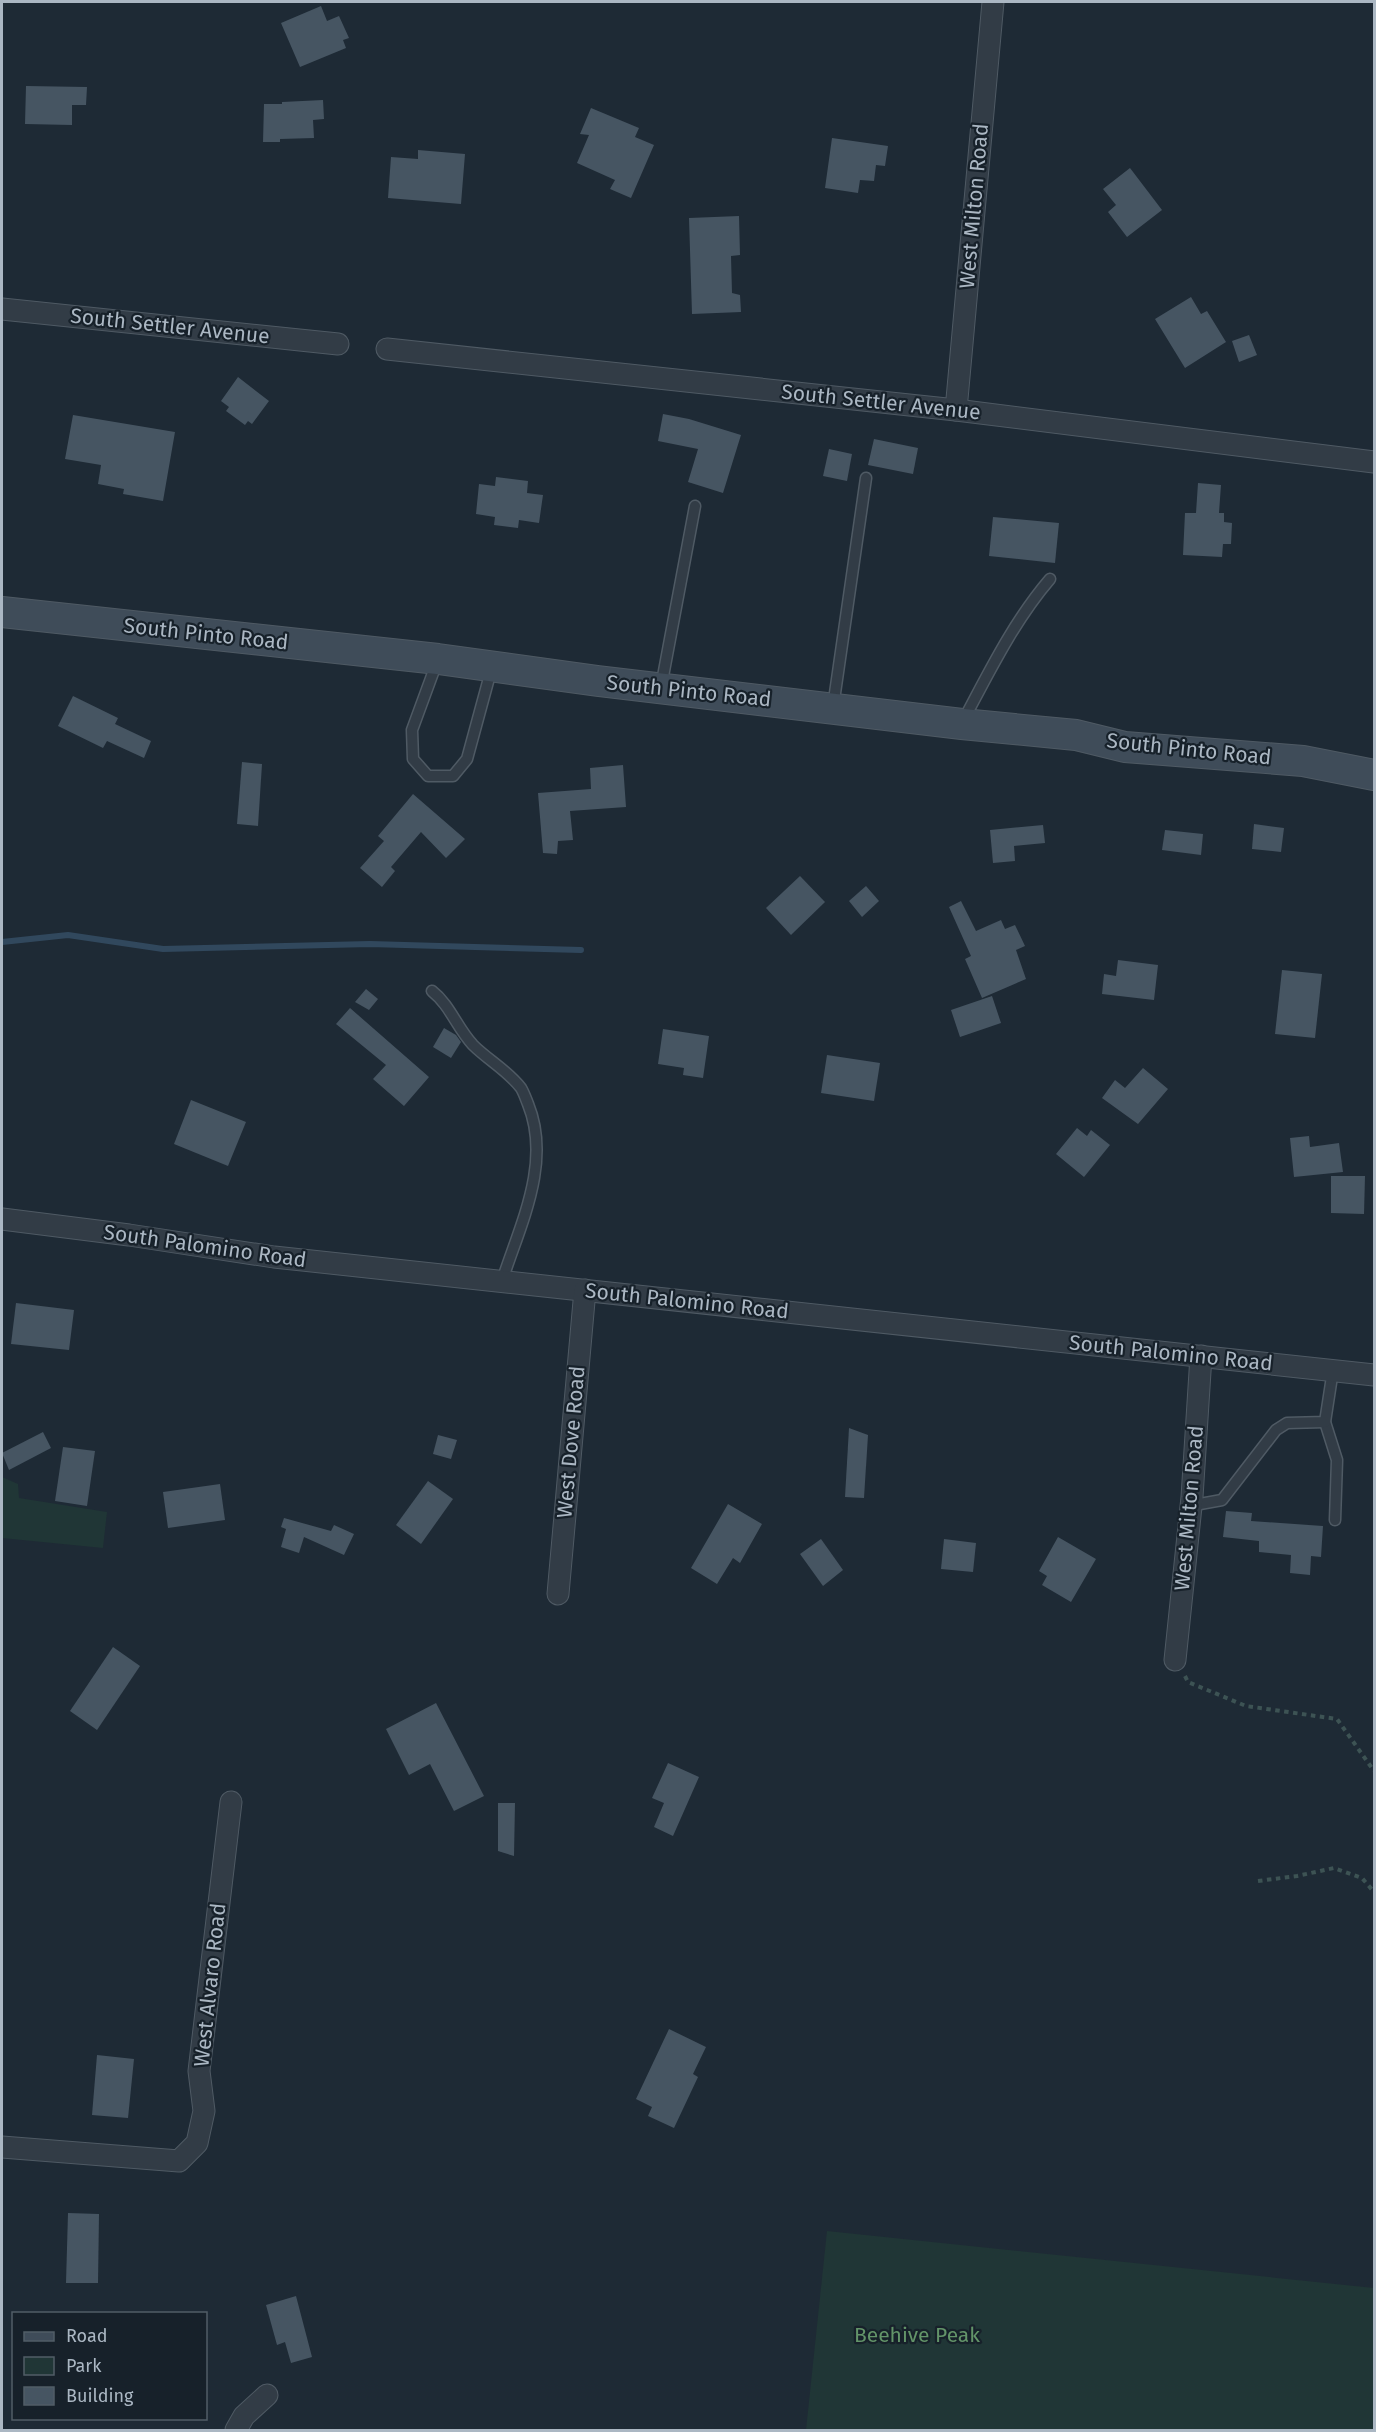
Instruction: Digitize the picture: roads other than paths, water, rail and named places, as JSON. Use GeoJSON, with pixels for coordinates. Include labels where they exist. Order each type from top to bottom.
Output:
{"type":"FeatureCollection","features":[{"type":"Feature","properties":{"kind":"street","name":"West Milton Road"},"geometry":{"type":"LineString","coordinates":[[956,410],[993,2]]}},
{"type":"Feature","properties":{"kind":"street","name":"South Settler Avenue"},"geometry":{"type":"LineString","coordinates":[[2,309],[338,344]]}},
{"type":"Feature","properties":{"kind":"street","name":"South Settler Avenue"},"geometry":{"type":"LineString","coordinates":[[387,349],[956,410],[1374,462]]}},
{"type":"Feature","properties":{"kind":"street","name":"South Pinto Road"},"geometry":{"type":"LineString","coordinates":[[2,612],[438,659],[962,724],[1076,735],[1125,747],[1303,761],[1374,775]]}},
{"type":"Feature","properties":{"kind":"street","name":"South Palomino Road"},"geometry":{"type":"LineString","coordinates":[[2,1219],[274,1257],[1374,1375]]}},
{"type":"Feature","properties":{"kind":"street","name":"West Dove Road"},"geometry":{"type":"LineString","coordinates":[[558,1594],[585,1290]]}},
{"type":"Feature","properties":{"kind":"street","name":"West Milton Road"},"geometry":{"type":"LineString","coordinates":[[1175,1660],[1192,1497],[1201,1356]]}},
{"type":"Feature","properties":{"kind":"street","name":"West Alvaro Road"},"geometry":{"type":"LineString","coordinates":[[2,2147],[179,2161],[197,2143],[204,2111],[200,2071],[231,1802]]}},
{"type":"Feature","properties":{"kind":"street"},"geometry":{"type":"LineString","coordinates":[[237,2430],[244,2416],[267,2395]]}},
{"type":"Feature","properties":{"kind":"lane"},"geometry":{"type":"LineString","coordinates":[[833,708],[866,478]]}},
{"type":"Feature","properties":{"kind":"lane"},"geometry":{"type":"LineString","coordinates":[[661,687],[695,506]]}},
{"type":"Feature","properties":{"kind":"lane"},"geometry":{"type":"LineString","coordinates":[[962,724],[991,668],[1031,600],[1050,579]]}},
{"type":"Feature","properties":{"kind":"lane"},"geometry":{"type":"LineString","coordinates":[[438,659],[412,730],[413,759],[428,776],[453,776],[467,759],[492,667]]}},
{"type":"Feature","properties":{"kind":"lane"},"geometry":{"type":"LineString","coordinates":[[432,991],[442,999],[451,1016],[473,1045],[505,1071],[522,1090],[537,1131],[538,1155],[534,1182],[502,1281]]}},
{"type":"Feature","properties":{"kind":"lane"},"geometry":{"type":"LineString","coordinates":[[1333,1370],[1325,1422],[1337,1460],[1335,1520]]}},
{"type":"Feature","properties":{"kind":"lane"},"geometry":{"type":"LineString","coordinates":[[1192,1497],[1200,1504],[1222,1500],[1276,1430],[1287,1423],[1325,1422]]}},
{"type":"Feature","properties":{"kind":"waterway"},"geometry":{"type":"LineString","coordinates":[[2,942],[68,935],[163,949],[370,944],[581,950]]}},
{"type":"Feature","properties":{"kind":"park label","name":"Beehive Peak"},"geometry":{"type":"Point","coordinates":[917,2335]}}]}
